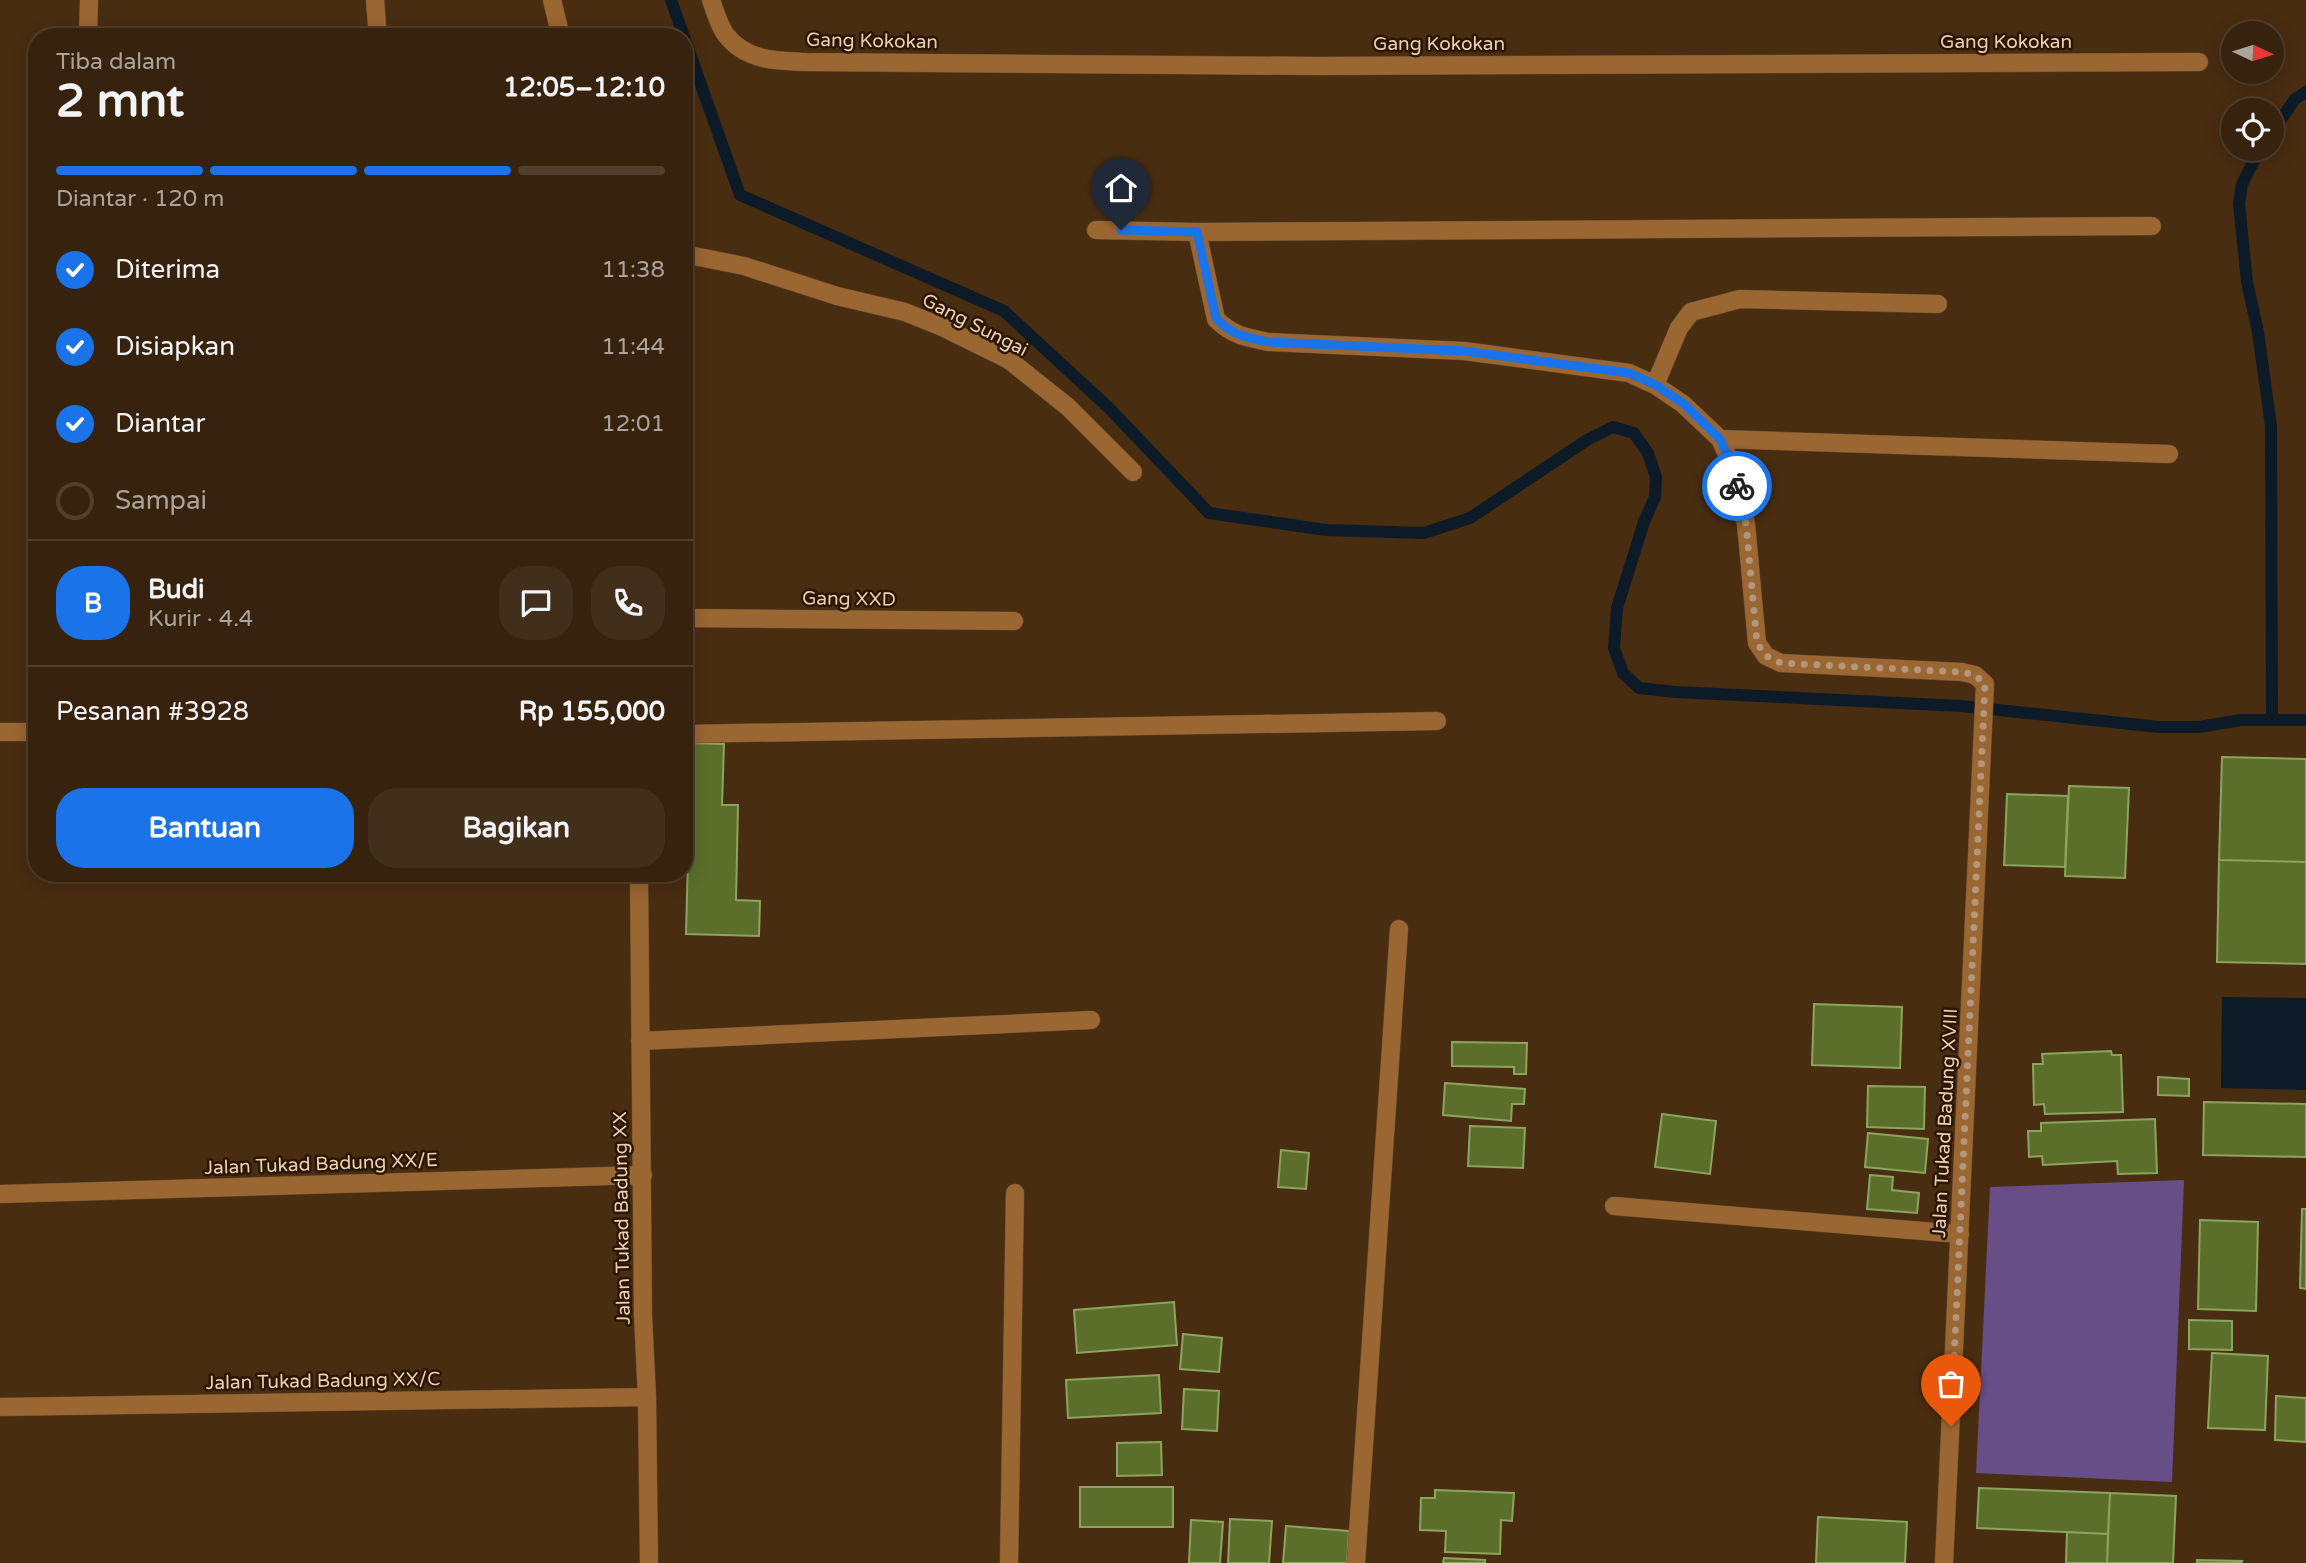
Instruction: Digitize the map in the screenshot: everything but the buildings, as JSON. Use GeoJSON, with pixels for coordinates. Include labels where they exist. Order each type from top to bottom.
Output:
{"type":"FeatureCollection","features":[{"type":"Feature","properties":{"kind":"street"},"geometry":{"type":"LineString","coordinates":[[88,28],[89,0]]}},
{"type":"Feature","properties":{"kind":"street"},"geometry":{"type":"LineString","coordinates":[[375,0],[377,28]]}},
{"type":"Feature","properties":{"kind":"street"},"geometry":{"type":"LineString","coordinates":[[552,0],[559,28]]}},
{"type":"Feature","properties":{"kind":"street","name":"Gang Kokokan"},"geometry":{"type":"LineString","coordinates":[[711,0],[725,35],[746,53],[771,60],[806,62],[1333,66],[2199,62]]}},
{"type":"Feature","properties":{"kind":"street"},"geometry":{"type":"LineString","coordinates":[[1096,230],[1197,232],[2152,226]]}},
{"type":"Feature","properties":{"kind":"street"},"geometry":{"type":"LineString","coordinates":[[1197,232],[1216,318],[1225,329],[1238,336],[1269,342],[1464,351],[1629,373],[1656,385],[1684,404],[1720,439],[2169,454]]}},
{"type":"Feature","properties":{"kind":"street","name":"Gang Sungai"},"geometry":{"type":"LineString","coordinates":[[693,256],[744,267],[837,296],[905,312],[942,327],[1009,360],[1068,407],[1133,472]]}},
{"type":"Feature","properties":{"kind":"street"},"geometry":{"type":"LineString","coordinates":[[1656,385],[1679,328],[1691,312],[1740,299],[1938,304]]}},
{"type":"Feature","properties":{"kind":"street","name":"Jalan Tukad Badung XVIII"},"geometry":{"type":"LineString","coordinates":[[1720,439],[1731,463],[1746,524],[1757,643],[1766,656],[1781,663],[1962,672],[1975,675],[1985,684],[1944,1563]]}},
{"type":"Feature","properties":{"kind":"street","name":"Gang XXD"},"geometry":{"type":"LineString","coordinates":[[693,618],[1014,621]]}},
{"type":"Feature","properties":{"kind":"street"},"geometry":{"type":"LineString","coordinates":[[693,734],[1437,721]]}},
{"type":"Feature","properties":{"kind":"street"},"geometry":{"type":"LineString","coordinates":[[0,732],[28,732]]}},
{"type":"Feature","properties":{"kind":"street","name":"Jalan Tukad Badung XX"},"geometry":{"type":"LineString","coordinates":[[639,882],[643,1316],[649,1563]]}},
{"type":"Feature","properties":{"kind":"street"},"geometry":{"type":"LineString","coordinates":[[1356,1563],[1399,929]]}},
{"type":"Feature","properties":{"kind":"street"},"geometry":{"type":"LineString","coordinates":[[640,1041],[1091,1020]]}},
{"type":"Feature","properties":{"kind":"street","name":"Jalan Tukad Badung XX/E"},"geometry":{"type":"LineString","coordinates":[[0,1194],[643,1175]]}},
{"type":"Feature","properties":{"kind":"street"},"geometry":{"type":"LineString","coordinates":[[1009,1563],[1015,1193]]}},
{"type":"Feature","properties":{"kind":"street"},"geometry":{"type":"LineString","coordinates":[[1614,1206],[1960,1234]]}},
{"type":"Feature","properties":{"kind":"street","name":"Jalan Tukad Badung XX/C"},"geometry":{"type":"LineString","coordinates":[[0,1407],[647,1397]]}},
{"type":"Feature","properties":{"kind":"shaded area"},"geometry":{"type":"Polygon","coordinates":[[[2184,1180],[2172,1482],[1976,1473],[1990,1187],[2184,1180]]]}},
{"type":"Feature","properties":{"kind":"water"},"geometry":{"type":"Polygon","coordinates":[[[2222,997],[2306,998],[2306,1090],[2221,1088],[2222,997]]]}},
{"type":"Feature","properties":{"kind":"waterway"},"geometry":{"type":"LineString","coordinates":[[671,0],[681,28]]}},
{"type":"Feature","properties":{"kind":"waterway"},"geometry":{"type":"LineString","coordinates":[[693,62],[740,195],[1004,311],[1109,408],[1209,513],[1326,530],[1424,533],[1470,518],[1587,440],[1613,427],[1634,433],[1648,453],[1656,477],[1655,497],[1644,522],[1617,608],[1614,648],[1623,673],[1639,688],[1961,706],[2159,727],[2199,727],[2241,720],[2306,720]]}},
{"type":"Feature","properties":{"kind":"waterway"},"geometry":{"type":"LineString","coordinates":[[2284,115],[2295,99],[2306,92]]}},
{"type":"Feature","properties":{"kind":"waterway"},"geometry":{"type":"LineString","coordinates":[[2254,161],[2242,184],[2239,204],[2247,282],[2258,332],[2271,426],[2272,719]]}},
{"type":"Feature","properties":{"kind":"way so far"},"geometry":{"type":"LineString","coordinates":[[1737,486],[1746,524],[1757,643],[1766,656],[1781,663],[1962,672],[1975,675],[1985,684],[1951,1426]]}},
{"type":"Feature","properties":{"kind":"route"},"geometry":{"type":"LineString","coordinates":[[1121,230],[1197,232],[1216,318],[1225,329],[1238,336],[1269,342],[1464,351],[1629,373],[1656,385],[1684,404],[1720,439],[1731,463],[1737,486]]}}]}
